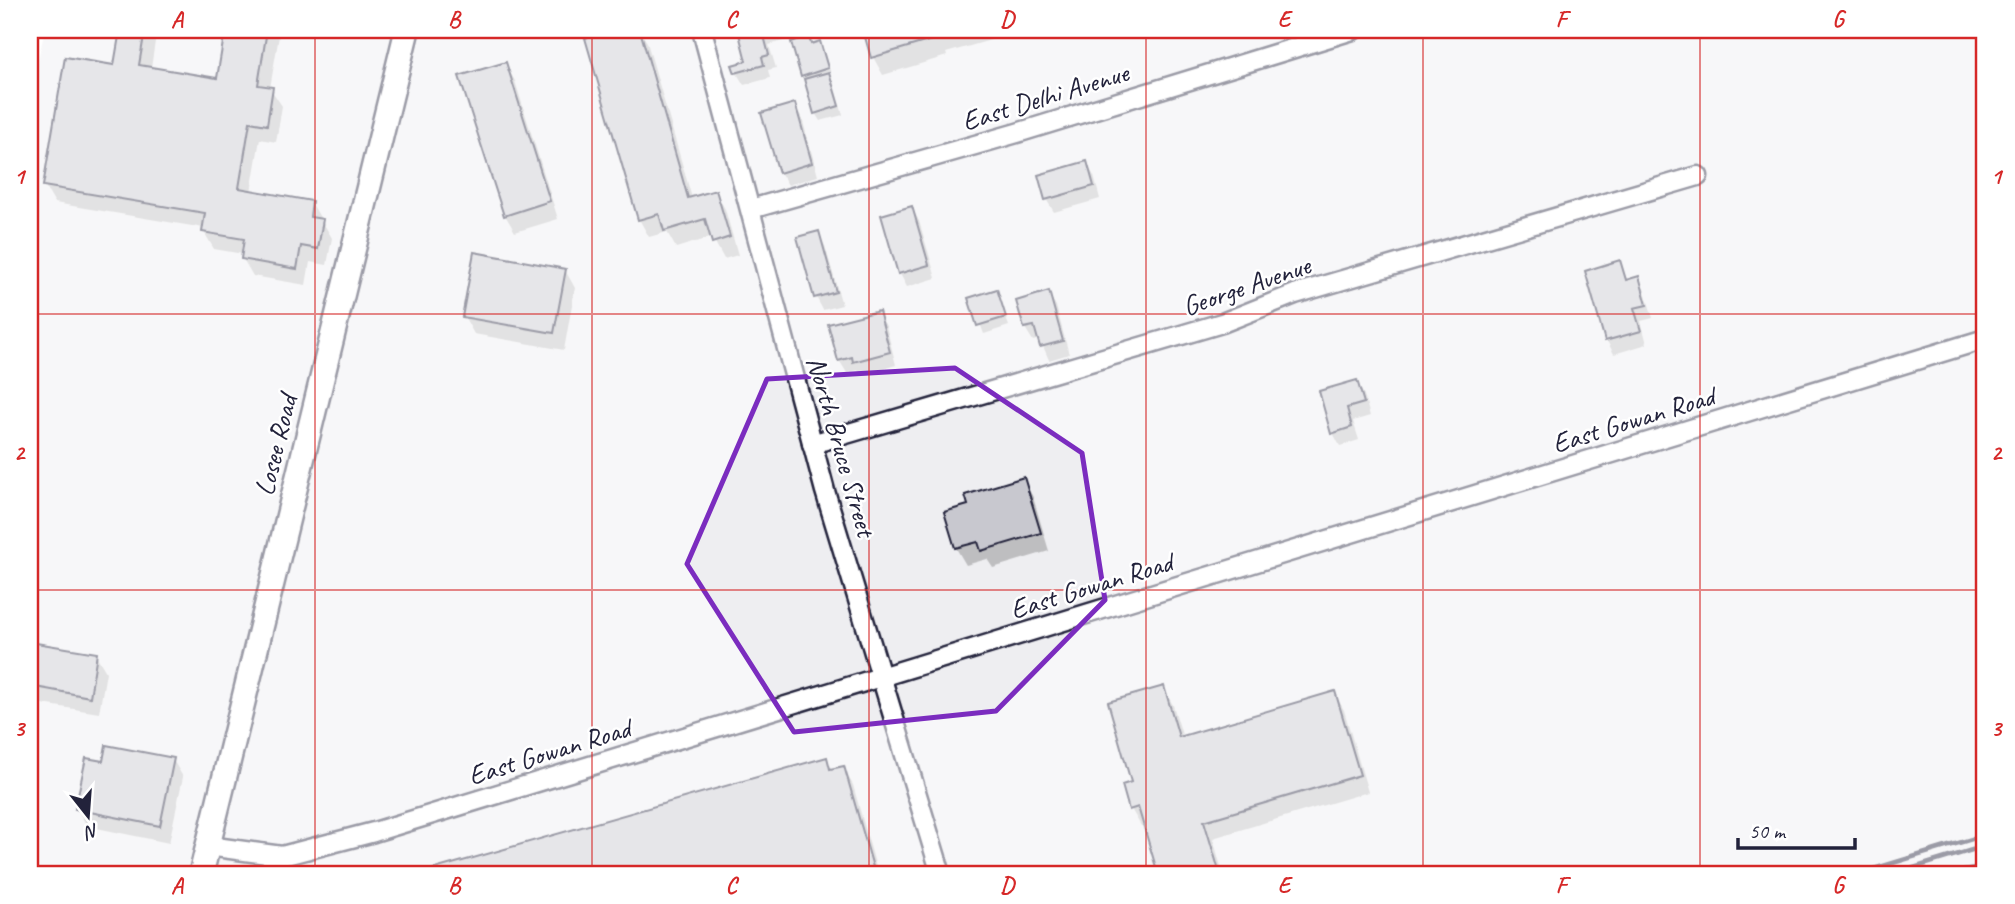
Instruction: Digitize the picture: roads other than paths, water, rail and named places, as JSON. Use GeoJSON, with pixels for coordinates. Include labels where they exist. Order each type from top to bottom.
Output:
{"type":"FeatureCollection","features":[{"type":"Feature","properties":{"kind":"main road","name":"Losee Road"},"geometry":{"type":"LineString","coordinates":[[201,874],[407,30]]}},
{"type":"Feature","properties":{"kind":"street","name":"North Bruce Street"},"geometry":{"type":"LineString","coordinates":[[702,30],[812,444],[941,874]]}},
{"type":"Feature","properties":{"kind":"street","name":"East Delhi Avenue"},"geometry":{"type":"LineString","coordinates":[[751,209],[1029,129],[1353,30]]}},
{"type":"Feature","properties":{"kind":"street","name":"George Avenue"},"geometry":{"type":"LineString","coordinates":[[812,444],[1222,323],[1295,294],[1698,176]]}},
{"type":"Feature","properties":{"kind":"street","name":"East Gowan Road"},"geometry":{"type":"LineString","coordinates":[[208,846],[282,856],[374,832],[1985,339]]}},
{"type":"Feature","properties":{"kind":"railway"},"geometry":{"type":"LineString","coordinates":[[1857,874],[1985,835]]}},
{"type":"Feature","properties":{"kind":"railway"},"geometry":{"type":"LineString","coordinates":[[1894,874],[1985,846]]}},
{"type":"Feature","properties":{"kind":"railway"},"geometry":{"type":"LineString","coordinates":[[1948,874],[1985,867]]}}]}
